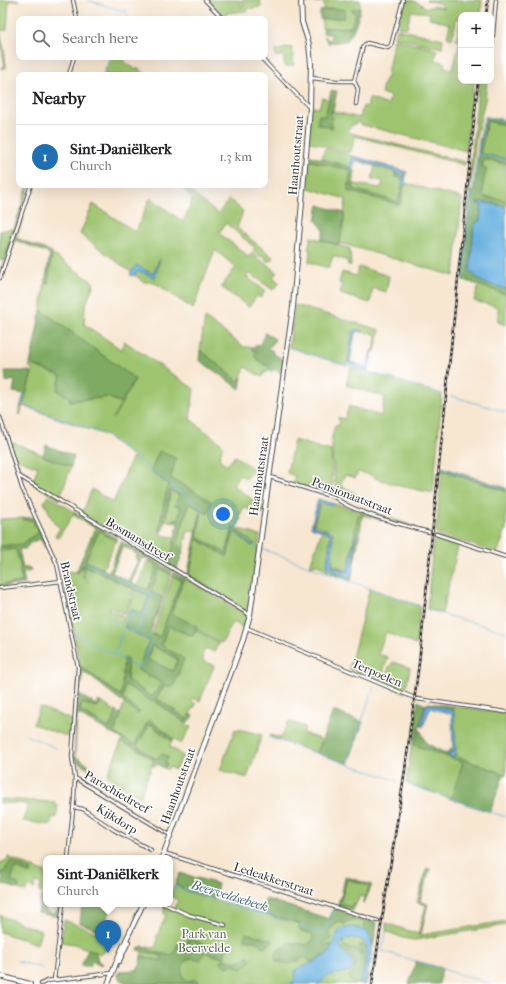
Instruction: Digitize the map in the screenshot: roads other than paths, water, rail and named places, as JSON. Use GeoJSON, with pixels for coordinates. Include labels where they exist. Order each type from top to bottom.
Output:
{"type":"FeatureCollection","features":[{"type":"Feature","properties":{"kind":"street"},"geometry":{"type":"LineString","coordinates":[[73,0],[76,16]]}},
{"type":"Feature","properties":{"kind":"street"},"geometry":{"type":"LineString","coordinates":[[204,0],[220,16]]}},
{"type":"Feature","properties":{"kind":"street","name":"Haanhoutstraat"},"geometry":{"type":"LineString","coordinates":[[163,855],[247,628],[250,615],[292,307],[310,108],[312,78],[309,48],[303,25],[301,0]]}},
{"type":"Feature","properties":{"kind":"street"},"geometry":{"type":"LineString","coordinates":[[356,104],[358,89],[354,81],[364,44],[388,48],[391,45],[403,0]]}},
{"type":"Feature","properties":{"kind":"street"},"geometry":{"type":"LineString","coordinates":[[492,48],[496,0]]}},
{"type":"Feature","properties":{"kind":"street"},"geometry":{"type":"LineString","coordinates":[[70,72],[73,60]]}},
{"type":"Feature","properties":{"kind":"street"},"geometry":{"type":"LineString","coordinates":[[263,60],[310,108]]}},
{"type":"Feature","properties":{"kind":"street"},"geometry":{"type":"LineString","coordinates":[[312,78],[336,81],[354,81]]}},
{"type":"Feature","properties":{"kind":"street"},"geometry":{"type":"LineString","coordinates":[[0,278],[30,188]]}},
{"type":"Feature","properties":{"kind":"street","name":"Brandstraat"},"geometry":{"type":"LineString","coordinates":[[0,418],[18,476],[58,564],[78,667],[72,750],[75,778],[74,807],[68,855]]}},
{"type":"Feature","properties":{"kind":"street","name":"Bosmansdreef"},"geometry":{"type":"LineString","coordinates":[[18,476],[250,615]]}},
{"type":"Feature","properties":{"kind":"street","name":"Pensionaatstraat"},"geometry":{"type":"LineString","coordinates":[[269,477],[336,498],[342,503],[376,516],[429,532]]}},
{"type":"Feature","properties":{"kind":"street"},"geometry":{"type":"LineString","coordinates":[[436,534],[506,557]]}},
{"type":"Feature","properties":{"kind":"street"},"geometry":{"type":"LineString","coordinates":[[0,588],[62,581]]}},
{"type":"Feature","properties":{"kind":"street","name":"Terpoelen"},"geometry":{"type":"LineString","coordinates":[[247,628],[417,700],[506,712]]}},
{"type":"Feature","properties":{"kind":"street","name":"Parochiedreef"},"geometry":{"type":"LineString","coordinates":[[75,778],[170,835]]}},
{"type":"Feature","properties":{"kind":"street","name":"Kijkdorp"},"geometry":{"type":"LineString","coordinates":[[74,807],[83,809],[114,830],[151,850]]}},
{"type":"Feature","properties":{"kind":"street","name":"Ledeakkerstraat"},"geometry":{"type":"LineString","coordinates":[[173,859],[378,922]]}},
{"type":"Feature","properties":{"kind":"street"},"geometry":{"type":"LineString","coordinates":[[54,980],[63,907]]}},
{"type":"Feature","properties":{"kind":"street"},"geometry":{"type":"LineString","coordinates":[[108,984],[123,955],[143,907]]}},
{"type":"Feature","properties":{"kind":"street"},"geometry":{"type":"LineString","coordinates":[[171,907],[190,915],[225,925]]}},
{"type":"Feature","properties":{"kind":"street"},"geometry":{"type":"LineString","coordinates":[[41,984],[54,980],[113,973]]}},
{"type":"Feature","properties":{"kind":"street"},"geometry":{"type":"LineString","coordinates":[[0,976],[30,984]]}},
{"type":"Feature","properties":{"kind":"water"},"geometry":{"type":"Polygon","coordinates":[[[357,157],[405,172],[405,186],[402,186],[403,175],[398,173],[357,159],[353,168],[350,167],[353,158],[357,157]]]}},
{"type":"Feature","properties":{"kind":"water"},"geometry":{"type":"Polygon","coordinates":[[[476,202],[506,207],[506,289],[482,282],[470,271],[474,225],[480,220],[482,205],[476,202]]]}},
{"type":"Feature","properties":{"kind":"water"},"geometry":{"type":"Polygon","coordinates":[[[160,258],[155,278],[139,271],[133,276],[130,275],[136,265],[153,274],[160,258]]]}},
{"type":"Feature","properties":{"kind":"water"},"geometry":{"type":"Polygon","coordinates":[[[358,329],[364,333],[358,331],[355,334],[350,362],[367,367],[371,351],[373,351],[368,371],[348,363],[353,332],[358,329]]]}},
{"type":"Feature","properties":{"kind":"water"},"geometry":{"type":"Polygon","coordinates":[[[318,499],[334,504],[333,506],[320,502],[313,523],[314,526],[333,533],[332,567],[348,572],[357,531],[352,574],[350,577],[327,568],[331,534],[311,527],[318,499]]]}},
{"type":"Feature","properties":{"kind":"water"},"geometry":{"type":"Polygon","coordinates":[[[429,704],[454,711],[456,752],[454,757],[447,756],[448,754],[453,753],[452,714],[430,708],[423,727],[421,726],[426,706],[429,704]]]}},
{"type":"Feature","properties":{"kind":"water"},"geometry":{"type":"Polygon","coordinates":[[[348,927],[360,928],[367,933],[371,939],[373,946],[372,955],[365,984],[361,984],[366,964],[367,947],[364,942],[356,938],[350,938],[350,940],[348,938],[343,941],[344,944],[341,943],[340,946],[342,951],[352,960],[353,967],[351,971],[327,976],[319,984],[290,984],[295,979],[296,969],[317,961],[329,953],[339,930],[348,927]]]}},
{"type":"Feature","properties":{"kind":"waterway"},"geometry":{"type":"LineString","coordinates":[[87,0],[127,12]]}},
{"type":"Feature","properties":{"kind":"waterway"},"geometry":{"type":"LineString","coordinates":[[105,72],[109,63]]}},
{"type":"Feature","properties":{"kind":"waterway"},"geometry":{"type":"LineString","coordinates":[[478,152],[486,117],[506,120]]}},
{"type":"Feature","properties":{"kind":"waterway"},"geometry":{"type":"LineString","coordinates":[[474,190],[478,153],[506,160]]}},
{"type":"Feature","properties":{"kind":"waterway"},"geometry":{"type":"LineString","coordinates":[[464,279],[471,192]]}},
{"type":"Feature","properties":{"kind":"waterway"},"geometry":{"type":"LineString","coordinates":[[290,348],[442,394]]}},
{"type":"Feature","properties":{"kind":"waterway"},"geometry":{"type":"LineString","coordinates":[[25,394],[22,404],[106,435],[207,512]]}},
{"type":"Feature","properties":{"kind":"waterway"},"geometry":{"type":"LineString","coordinates":[[451,396],[506,412]]}},
{"type":"Feature","properties":{"kind":"waterway"},"geometry":{"type":"LineString","coordinates":[[443,469],[486,483]]}},
{"type":"Feature","properties":{"kind":"waterway"},"geometry":{"type":"LineString","coordinates":[[489,483],[506,489]]}},
{"type":"Feature","properties":{"kind":"waterway"},"geometry":{"type":"LineString","coordinates":[[233,531],[257,548]]}},
{"type":"Feature","properties":{"kind":"waterway"},"geometry":{"type":"LineString","coordinates":[[262,549],[421,607]]}},
{"type":"Feature","properties":{"kind":"waterway"},"geometry":{"type":"LineString","coordinates":[[84,562],[103,571]]}},
{"type":"Feature","properties":{"kind":"waterway"},"geometry":{"type":"LineString","coordinates":[[104,571],[135,586]]}},
{"type":"Feature","properties":{"kind":"waterway"},"geometry":{"type":"LineString","coordinates":[[137,587],[151,594]]}},
{"type":"Feature","properties":{"kind":"waterway"},"geometry":{"type":"LineString","coordinates":[[138,631],[151,594],[159,597]]}},
{"type":"Feature","properties":{"kind":"waterway"},"geometry":{"type":"LineString","coordinates":[[428,610],[506,632]]}},
{"type":"Feature","properties":{"kind":"waterway"},"geometry":{"type":"LineString","coordinates":[[126,624],[131,611],[142,617]]}},
{"type":"Feature","properties":{"kind":"waterway"},"geometry":{"type":"LineString","coordinates":[[106,616],[122,625]]}},
{"type":"Feature","properties":{"kind":"waterway"},"geometry":{"type":"LineString","coordinates":[[121,637],[125,627]]}},
{"type":"Feature","properties":{"kind":"waterway"},"geometry":{"type":"LineString","coordinates":[[127,628],[151,641],[144,659]]}},
{"type":"Feature","properties":{"kind":"waterway"},"geometry":{"type":"LineString","coordinates":[[75,634],[126,661]]}},
{"type":"Feature","properties":{"kind":"waterway"},"geometry":{"type":"LineString","coordinates":[[114,654],[121,637]]}},
{"type":"Feature","properties":{"kind":"waterway"},"geometry":{"type":"LineString","coordinates":[[140,668],[143,661]]}},
{"type":"Feature","properties":{"kind":"waterway"},"geometry":{"type":"LineString","coordinates":[[128,663],[140,668]]}},
{"type":"Feature","properties":{"kind":"waterway"},"geometry":{"type":"LineString","coordinates":[[348,760],[374,686]]}},
{"type":"Feature","properties":{"kind":"waterway"},"geometry":{"type":"LineString","coordinates":[[26,735],[56,748]]}},
{"type":"Feature","properties":{"kind":"waterway"},"geometry":{"type":"LineString","coordinates":[[268,737],[398,781]]}},
{"type":"Feature","properties":{"kind":"waterway"},"geometry":{"type":"LineString","coordinates":[[407,784],[506,817]]}},
{"type":"Feature","properties":{"kind":"waterway","name":"Beerveldsebeek"},"geometry":{"type":"LineString","coordinates":[[173,886],[283,921]]}},
{"type":"Feature","properties":{"kind":"waterway","name":"Beerveldsebeek"},"geometry":{"type":"LineString","coordinates":[[300,926],[323,933],[335,910]]}},
{"type":"Feature","properties":{"kind":"waterway","name":"Beerveldsebeek"},"geometry":{"type":"LineString","coordinates":[[386,932],[382,951],[492,984]]}},
{"type":"Feature","properties":{"kind":"waterway"},"geometry":{"type":"LineString","coordinates":[[17,961],[42,968]]}},
{"type":"Feature","properties":{"kind":"railway"},"geometry":{"type":"LineString","coordinates":[[486,12],[488,0]]}},
{"type":"Feature","properties":{"kind":"railway"},"geometry":{"type":"LineString","coordinates":[[372,984],[405,770],[419,663],[478,84]]}},
{"type":"Feature","properties":{"kind":"place","name":"Sint-Daniëlkerk"},"geometry":{"type":"Point","coordinates":[108,953]}},
{"type":"Feature","properties":{"kind":"park label","name":"Park van Beervelde"},"geometry":{"type":"Point","coordinates":[204,941]}}]}
